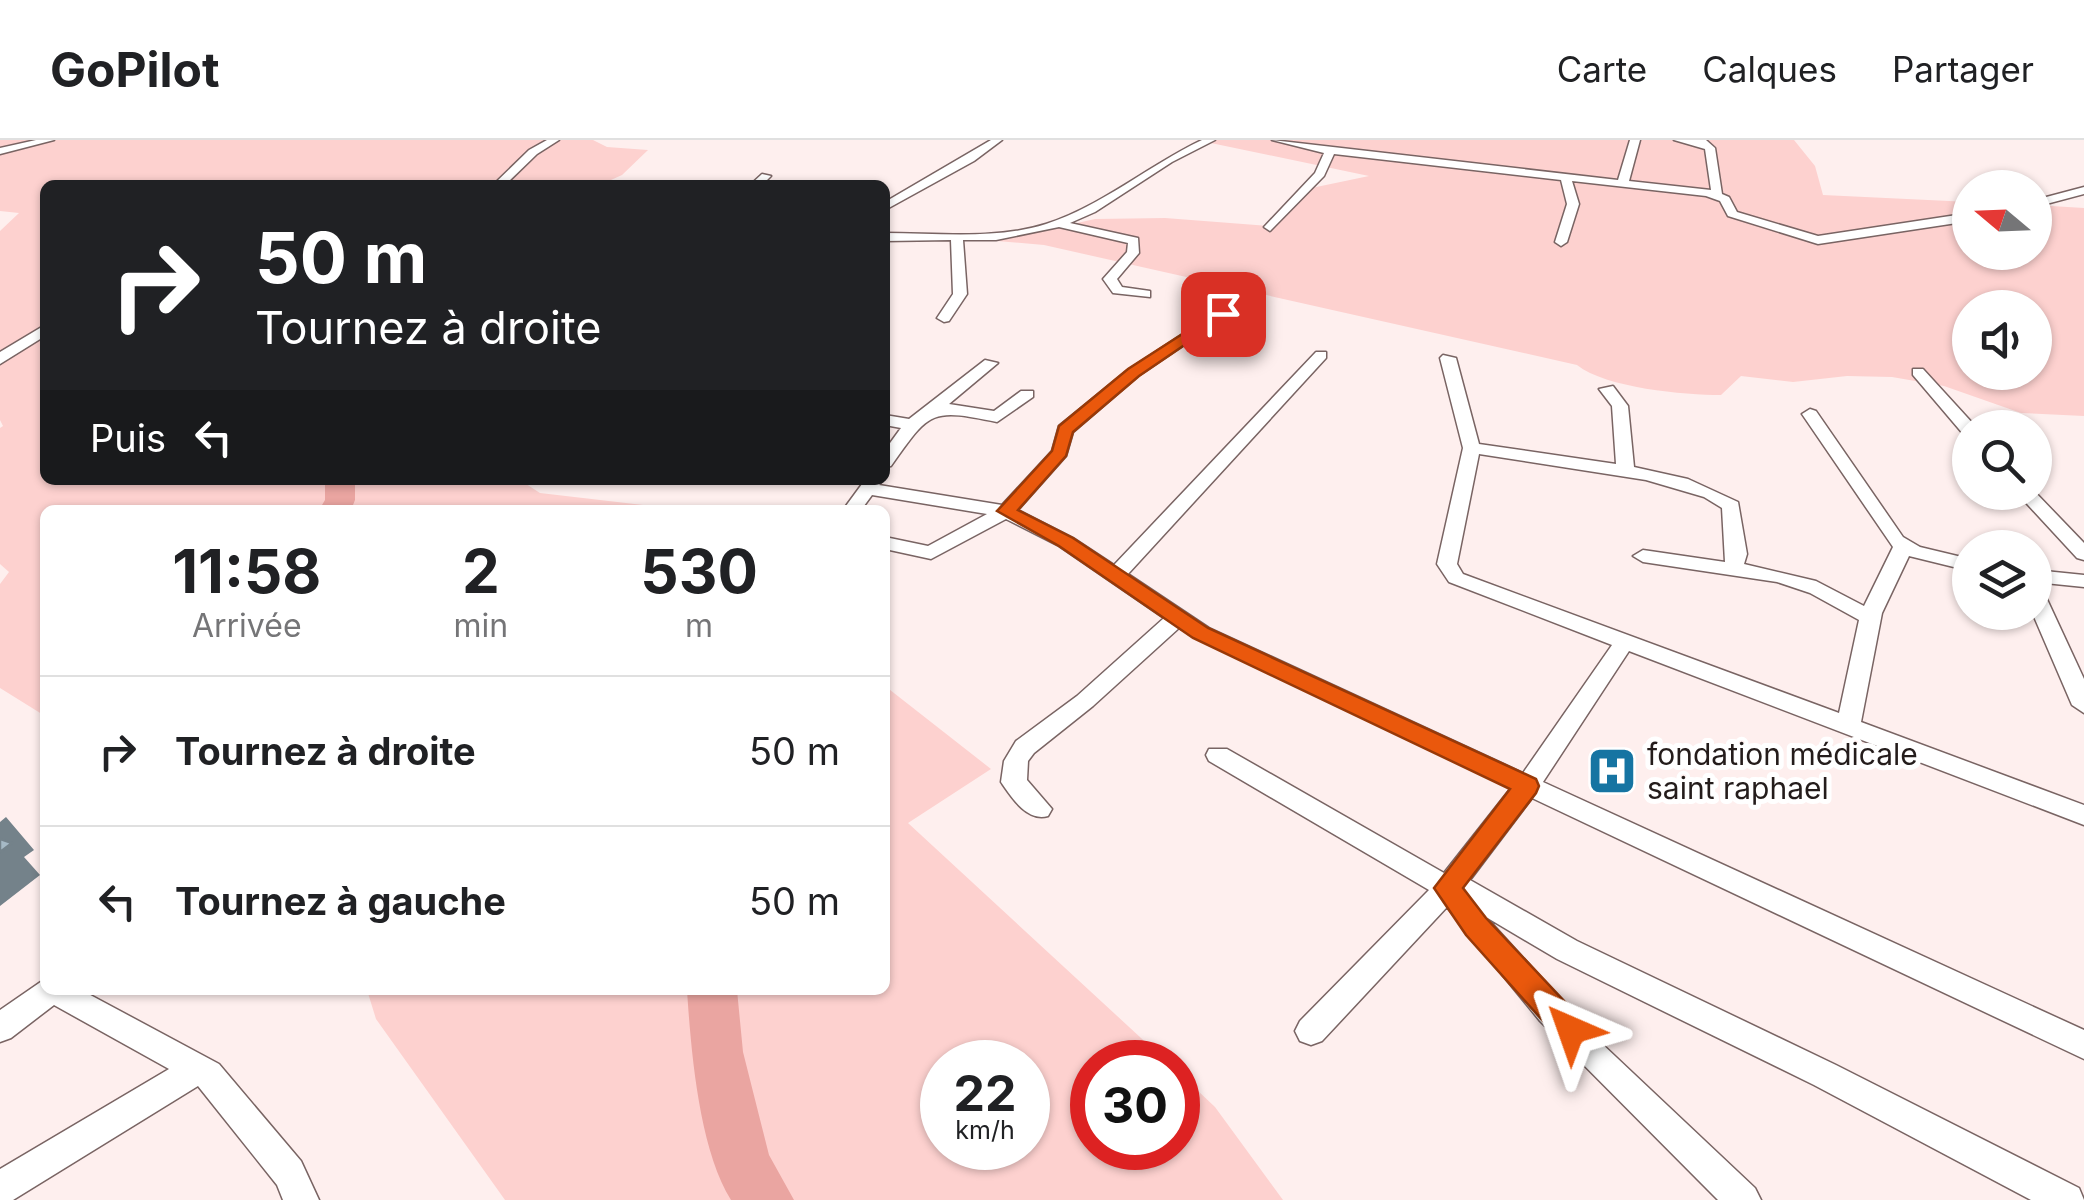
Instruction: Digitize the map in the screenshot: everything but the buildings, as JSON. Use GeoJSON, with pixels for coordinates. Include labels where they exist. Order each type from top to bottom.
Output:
{"type":"FeatureCollection","features":[{"type":"Feature","properties":{"kind":"street"},"geometry":{"type":"LineString","coordinates":[[0,151],[48,140]]}},
{"type":"Feature","properties":{"kind":"street"},"geometry":{"type":"LineString","coordinates":[[505,180],[533,152],[554,140]]}},
{"type":"Feature","properties":{"kind":"street"},"geometry":{"type":"LineString","coordinates":[[890,204],[924,182],[962,168],[997,140]]}},
{"type":"Feature","properties":{"kind":"street"},"geometry":{"type":"LineString","coordinates":[[890,237],[1027,232],[1057,223],[1091,210],[1210,140]]}},
{"type":"Feature","properties":{"kind":"street"},"geometry":{"type":"LineString","coordinates":[[1277,140],[1330,150],[1623,181],[1718,196],[1726,199],[1732,214],[1746,221],[1818,240],[1952,220]]}},
{"type":"Feature","properties":{"kind":"street"},"geometry":{"type":"LineString","coordinates":[[1623,181],[1635,140]]}},
{"type":"Feature","properties":{"kind":"street"},"geometry":{"type":"LineString","coordinates":[[1679,140],[1702,142],[1710,148],[1718,196]]}},
{"type":"Feature","properties":{"kind":"street"},"geometry":{"type":"LineString","coordinates":[[1172,142],[1188,150]]}},
{"type":"Feature","properties":{"kind":"street"},"geometry":{"type":"LineString","coordinates":[[1270,228],[1320,174],[1330,150]]}},
{"type":"Feature","properties":{"kind":"street"},"geometry":{"type":"LineString","coordinates":[[762,180],[766,176]]}},
{"type":"Feature","properties":{"kind":"street"},"geometry":{"type":"LineString","coordinates":[[1561,242],[1573,204],[1566,176]]}},
{"type":"Feature","properties":{"kind":"street"},"geometry":{"type":"LineString","coordinates":[[2052,199],[2084,190]]}},
{"type":"Feature","properties":{"kind":"street"},"geometry":{"type":"LineString","coordinates":[[1057,223],[1134,241],[1133,252],[1110,279],[1118,290],[1145,294]]}},
{"type":"Feature","properties":{"kind":"street"},"geometry":{"type":"LineString","coordinates":[[944,318],[960,294],[957,235]]}},
{"type":"Feature","properties":{"kind":"street"},"geometry":{"type":"LineString","coordinates":[[890,544],[932,553],[1006,511],[1060,452],[1065,430],[1134,373],[1223,314]]}},
{"type":"Feature","properties":{"kind":"street"},"geometry":{"type":"LineString","coordinates":[[0,358],[40,332]]}},
{"type":"Feature","properties":{"kind":"street"},"geometry":{"type":"LineString","coordinates":[[1116,575],[1322,355]]}},
{"type":"Feature","properties":{"kind":"street"},"geometry":{"type":"LineString","coordinates":[[1448,358],[1472,448],[1448,570],[1456,578],[2084,815]]}},
{"type":"Feature","properties":{"kind":"street"},"geometry":{"type":"LineString","coordinates":[[890,455],[912,425],[990,363]]}},
{"type":"Feature","properties":{"kind":"street"},"geometry":{"type":"LineString","coordinates":[[1918,372],[1952,410]]}},
{"type":"Feature","properties":{"kind":"street"},"geometry":{"type":"LineString","coordinates":[[1607,389],[1620,406],[1626,473]]}},
{"type":"Feature","properties":{"kind":"street"},"geometry":{"type":"LineString","coordinates":[[931,410],[954,408],[997,417],[1028,394]]}},
{"type":"Feature","properties":{"kind":"street"},"geometry":{"type":"LineString","coordinates":[[1810,414],[1841,465],[1902,546],[1952,560]]}},
{"type":"Feature","properties":{"kind":"street"},"geometry":{"type":"LineString","coordinates":[[890,421],[912,425]]}},
{"type":"Feature","properties":{"kind":"street"},"geometry":{"type":"LineString","coordinates":[[1472,448],[1626,473],[1706,491],[1730,506],[1737,554],[1734,566]]}},
{"type":"Feature","properties":{"kind":"street"},"geometry":{"type":"LineString","coordinates":[[856,505],[872,485],[1006,511],[1116,575],[1201,633],[2084,1045]]}},
{"type":"Feature","properties":{"kind":"street"},"geometry":{"type":"LineString","coordinates":[[2041,510],[2084,554]]}},
{"type":"Feature","properties":{"kind":"street"},"geometry":{"type":"LineString","coordinates":[[1848,725],[1870,616],[1902,546]]}},
{"type":"Feature","properties":{"kind":"street"},"geometry":{"type":"LineString","coordinates":[[1643,556],[1687,566],[1734,566],[1802,582],[1870,616]]}},
{"type":"Feature","properties":{"kind":"street"},"geometry":{"type":"LineString","coordinates":[[2052,578],[2084,581]]}},
{"type":"Feature","properties":{"kind":"street"},"geometry":{"type":"LineString","coordinates":[[1039,809],[1014,782],[1016,761],[1026,747],[1085,701],[1177,618]]}},
{"type":"Feature","properties":{"kind":"street"},"geometry":{"type":"LineString","coordinates":[[2051,630],[2084,705]]}},
{"type":"Feature","properties":{"kind":"street"},"geometry":{"type":"LineString","coordinates":[[1311,1031],[1450,885],[1526,786],[1625,641]]}},
{"type":"Feature","properties":{"kind":"street"},"geometry":{"type":"LineString","coordinates":[[1218,755],[1567,950],[1842,1084],[2067,1200]]}},
{"type":"Feature","properties":{"kind":"street"},"geometry":{"type":"LineString","coordinates":[[1450,885],[1476,927],[1618,1081],[1744,1200]]}},
{"type":"Feature","properties":{"kind":"street"},"geometry":{"type":"LineString","coordinates":[[0,1028],[45,995]]}},
{"type":"Feature","properties":{"kind":"street"},"geometry":{"type":"LineString","coordinates":[[61,995],[208,1074],[289,1173],[301,1200]]}},
{"type":"Feature","properties":{"kind":"street"},"geometry":{"type":"LineString","coordinates":[[0,1188],[199,1068]]}},
{"type":"Feature","properties":{"kind":"shaded area"},"geometry":{"type":"Polygon","coordinates":[[[0,140],[593,140],[607,147],[648,150],[622,175],[611,180],[40,180],[40,485],[528,485],[540,493],[643,505],[40,505],[40,713],[0,688],[0,584],[9,572],[0,564],[0,231],[19,213],[0,211],[0,140]]]}},
{"type":"Feature","properties":{"kind":"shaded area"},"geometry":{"type":"Polygon","coordinates":[[[1794,140],[1815,166],[1823,195],[1952,201],[1952,270],[2052,270],[2052,206],[2084,208],[2084,416],[2052,414],[2052,410],[2012,410],[1955,390],[2052,390],[2052,290],[1952,290],[1952,389],[1892,377],[1847,376],[1793,382],[1741,376],[1721,395],[1687,394],[1646,389],[1607,379],[1577,365],[1044,245],[997,241],[1095,219],[1165,218],[1269,226],[1302,190],[1369,176],[1206,142],[1794,140]]]}},
{"type":"Feature","properties":{"kind":"shaded area"},"geometry":{"type":"Polygon","coordinates":[[[890,690],[991,769],[908,823],[1143,1040],[1070,1040],[1070,1170],[1200,1170],[1200,1093],[1215,1107],[1283,1200],[505,1200],[376,1019],[369,995],[890,995],[890,690]]]}},
{"type":"Feature","properties":{"kind":"waterway"},"geometry":{"type":"LineString","coordinates":[[338,505],[340,485]]}},
{"type":"Feature","properties":{"kind":"waterway"},"geometry":{"type":"LineString","coordinates":[[712,995],[717,1052],[743,1167],[765,1200]]}},
{"type":"Feature","properties":{"kind":"place","name":"fondation médicale saint raphael"},"geometry":{"type":"Point","coordinates":[1612,771]}},
{"type":"Feature","properties":{"kind":"route"},"geometry":{"type":"LineString","coordinates":[[1223,314],[1134,373],[1065,430],[1054,461],[1006,511],[1066,542],[1201,633],[1526,786],[1448,888],[1476,927],[1571,1030]]}}]}
